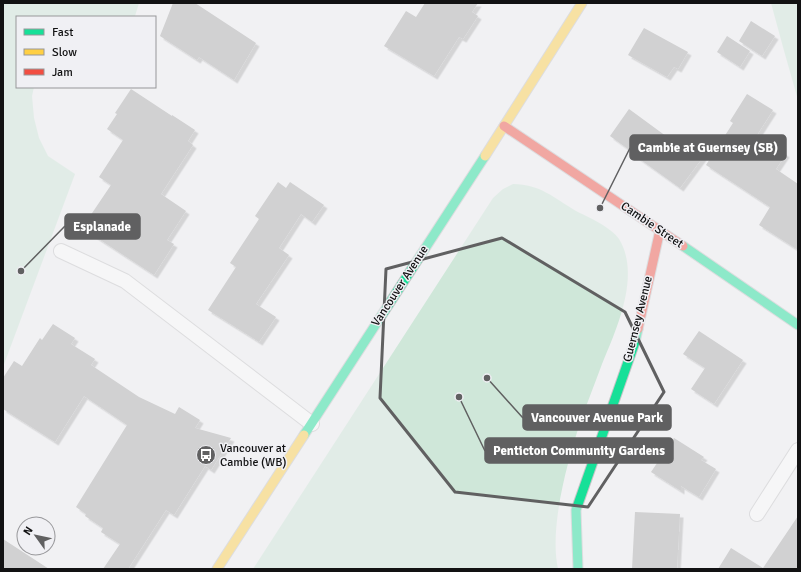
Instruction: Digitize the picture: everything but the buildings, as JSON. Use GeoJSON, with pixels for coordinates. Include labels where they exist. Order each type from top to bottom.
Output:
{"type":"FeatureCollection","features":[{"type":"Feature","properties":{"kind":"street","name":"Vancouver Avenue"},"geometry":{"type":"LineString","coordinates":[[217,569],[312,424],[582,3]]}},
{"type":"Feature","properties":{"kind":"street","name":"Cambie Street"},"geometry":{"type":"LineString","coordinates":[[504,126],[798,324]]}},
{"type":"Feature","properties":{"kind":"street","name":"Guernsey Avenue"},"geometry":{"type":"LineString","coordinates":[[578,569],[576,510],[635,342],[660,230]]}},
{"type":"Feature","properties":{"kind":"lane"},"geometry":{"type":"LineString","coordinates":[[61,251],[125,281],[312,424]]}},
{"type":"Feature","properties":{"kind":"lane"},"geometry":{"type":"LineString","coordinates":[[757,514],[798,450]]}},
{"type":"Feature","properties":{"kind":"highlighted area"},"geometry":{"type":"Polygon","coordinates":[[[502,238],[625,312],[664,392],[588,507],[455,492],[380,398],[386,269],[502,238]]]}},
{"type":"Feature","properties":{"kind":"green space"},"geometry":{"type":"Polygon","coordinates":[[[3,3],[139,3],[135,16],[16,16],[16,88],[34,88],[32,96],[34,118],[39,138],[48,156],[75,174],[3,367],[3,3]]]}},
{"type":"Feature","properties":{"kind":"green space"},"geometry":{"type":"Polygon","coordinates":[[[771,3],[798,3],[798,100],[783,47],[771,3]]]}},
{"type":"Feature","properties":{"kind":"green space"},"geometry":{"type":"Polygon","coordinates":[[[513,184],[531,186],[539,189],[611,230],[619,239],[625,253],[628,269],[627,285],[620,318],[580,423],[565,476],[556,535],[558,569],[253,569],[493,198],[503,189],[513,184]]]}},
{"type":"Feature","properties":{"kind":"traffic: fast"},"geometry":{"type":"LineString","coordinates":[[304,435],[485,156]]}},
{"type":"Feature","properties":{"kind":"traffic: fast"},"geometry":{"type":"LineString","coordinates":[[683,246],[798,325]]}},
{"type":"Feature","properties":{"kind":"traffic: fast"},"geometry":{"type":"LineString","coordinates":[[578,569],[576,510],[635,342],[638,329]]}},
{"type":"Feature","properties":{"kind":"traffic: slow"},"geometry":{"type":"LineString","coordinates":[[485,156],[582,3]]}},
{"type":"Feature","properties":{"kind":"traffic: slow"},"geometry":{"type":"LineString","coordinates":[[217,569],[304,435]]}},
{"type":"Feature","properties":{"kind":"traffic: jam"},"geometry":{"type":"LineString","coordinates":[[504,126],[683,246]]}},
{"type":"Feature","properties":{"kind":"traffic: jam"},"geometry":{"type":"LineString","coordinates":[[638,329],[660,230]]}},
{"type":"Feature","properties":{"kind":"place","name":"Cambie at Guernsey (SB)"},"geometry":{"type":"Point","coordinates":[600,208]}},
{"type":"Feature","properties":{"kind":"place","name":"Esplanade"},"geometry":{"type":"Point","coordinates":[21,271]}},
{"type":"Feature","properties":{"kind":"place","name":"Vancouver Avenue Park"},"geometry":{"type":"Point","coordinates":[487,378]}},
{"type":"Feature","properties":{"kind":"place","name":"Penticton Community Gardens"},"geometry":{"type":"Point","coordinates":[459,397]}},
{"type":"Feature","properties":{"kind":"place","name":"Vancouver at Cambie (WB)"},"geometry":{"type":"Point","coordinates":[206,455]}}]}
